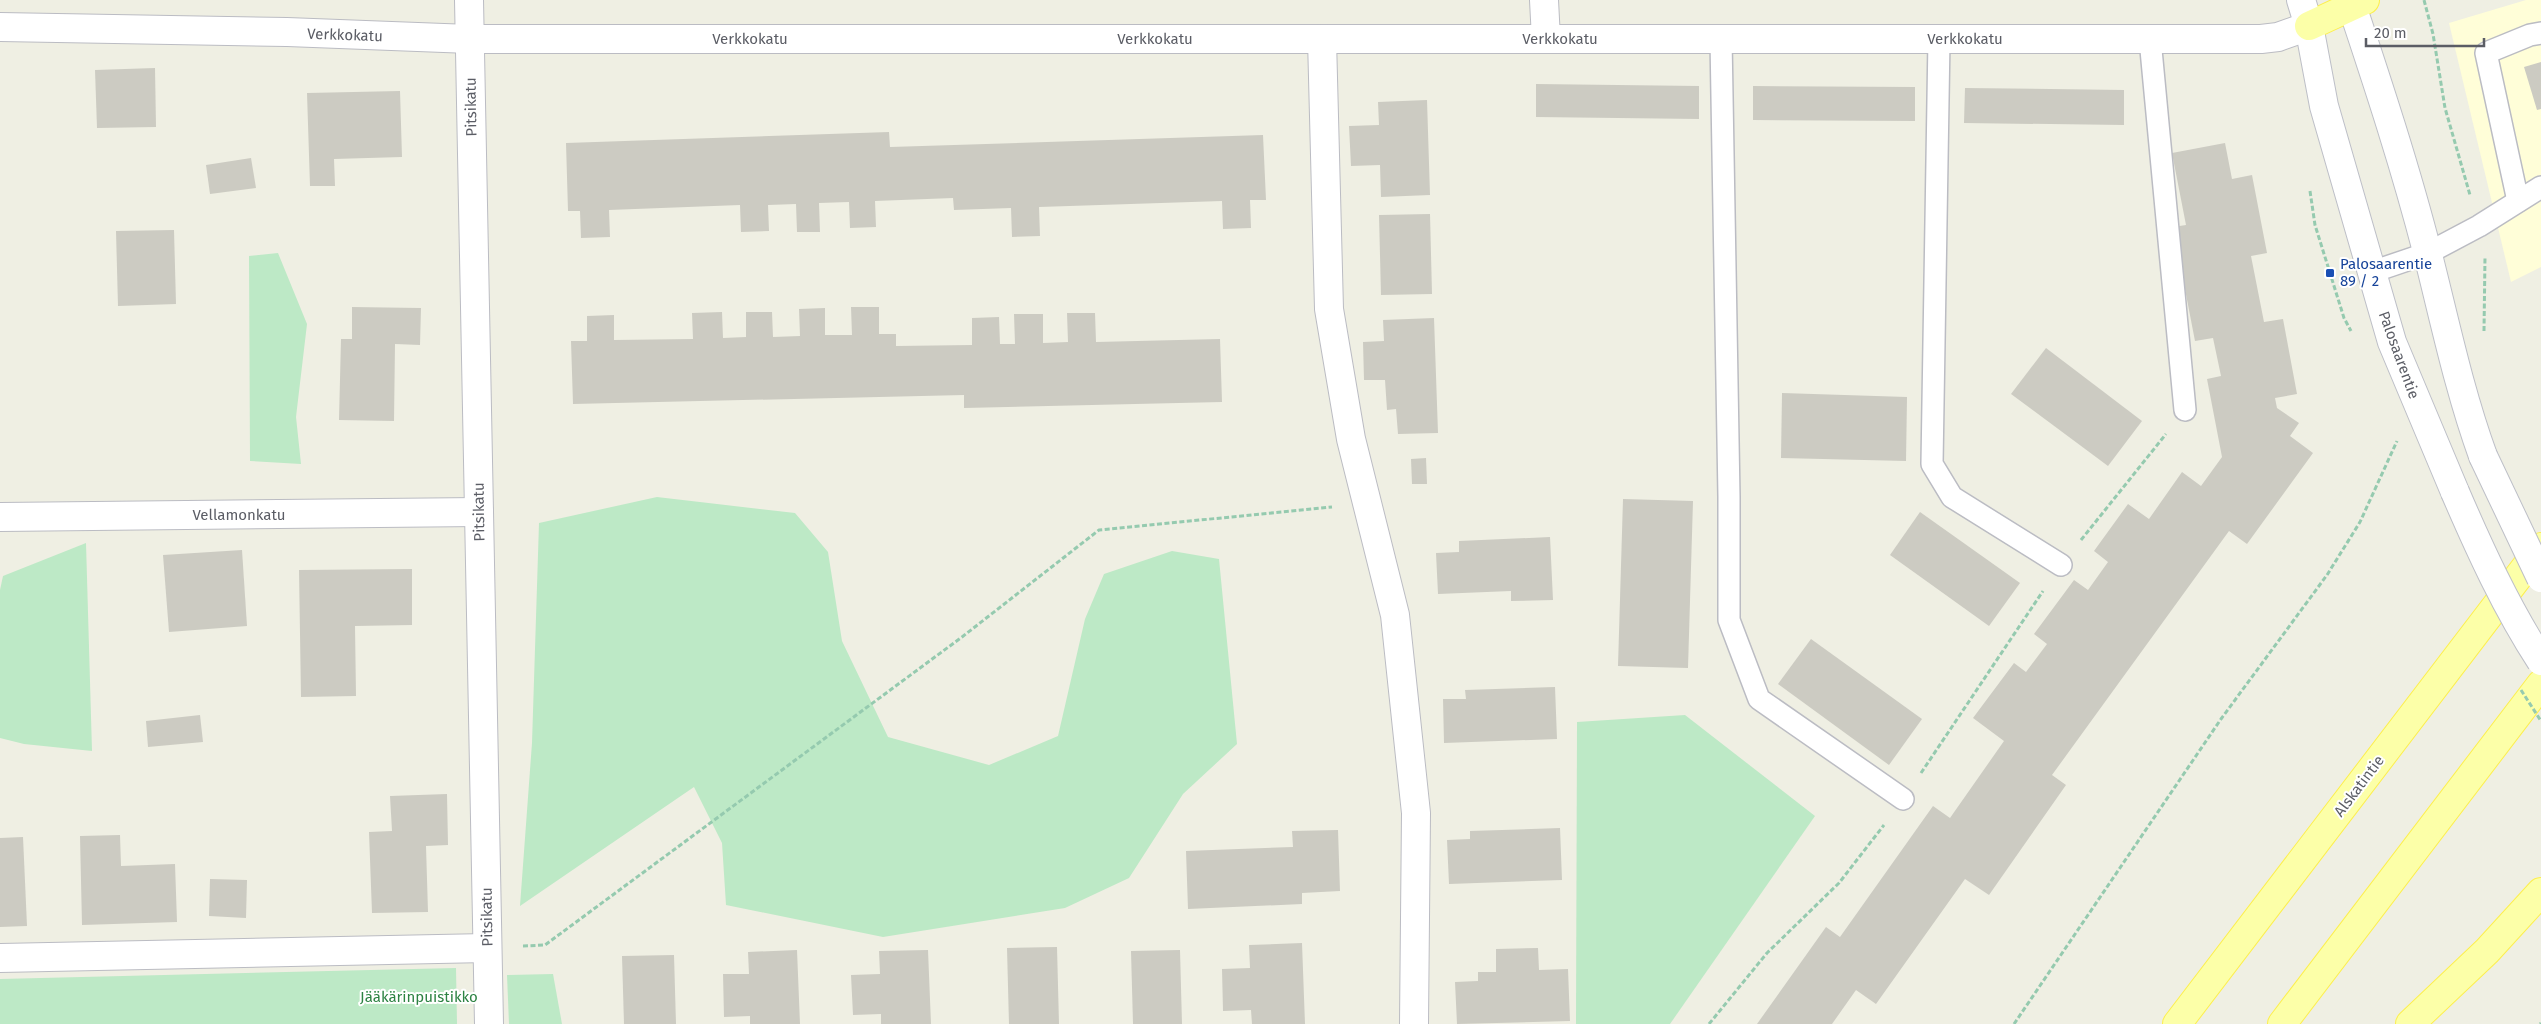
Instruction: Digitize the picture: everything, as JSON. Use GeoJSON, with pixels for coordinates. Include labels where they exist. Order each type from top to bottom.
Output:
{"type":"FeatureCollection","features":[{"type":"Feature","properties":{"kind":"main road"},"geometry":{"type":"LineString","coordinates":[[2309,26],[2356,2]]}},
{"type":"Feature","properties":{"kind":"main road","name":"Alskatintie"},"geometry":{"type":"LineString","coordinates":[[2177,1024],[2541,547]]}},
{"type":"Feature","properties":{"kind":"main road"},"geometry":{"type":"LineString","coordinates":[[2282,1024],[2541,684]]}},
{"type":"Feature","properties":{"kind":"main road"},"geometry":{"type":"LineString","coordinates":[[2410,1024],[2487,951],[2541,892]]}},
{"type":"Feature","properties":{"kind":"street","name":"Pitsikatu"},"geometry":{"type":"LineString","coordinates":[[469,0],[488,1024]]}},
{"type":"Feature","properties":{"kind":"street"},"geometry":{"type":"LineString","coordinates":[[1544,0],[1546,39]]}},
{"type":"Feature","properties":{"kind":"street","name":"Palosaarentie"},"geometry":{"type":"LineString","coordinates":[[2302,0],[2309,26],[2324,106],[2392,342],[2484,559],[2521,631],[2541,661]]}},
{"type":"Feature","properties":{"kind":"street"},"geometry":{"type":"LineString","coordinates":[[2356,2],[2374,72],[2428,253],[2464,403],[2482,456],[2541,578]]}},
{"type":"Feature","properties":{"kind":"street","name":"Verkkokatu"},"geometry":{"type":"LineString","coordinates":[[0,27],[287,32],[470,39],[2261,39],[2278,37],[2309,26]]}},
{"type":"Feature","properties":{"kind":"street"},"geometry":{"type":"LineString","coordinates":[[1322,39],[1329,309],[1351,439],[1395,615],[1416,813],[1414,1024]]}},
{"type":"Feature","properties":{"kind":"street","name":"Vellamonkatu"},"geometry":{"type":"LineString","coordinates":[[0,517],[478,512]]}},
{"type":"Feature","properties":{"kind":"street"},"geometry":{"type":"LineString","coordinates":[[0,958],[487,948]]}},
{"type":"Feature","properties":{"kind":"lane"},"geometry":{"type":"LineString","coordinates":[[2518,201],[2486,53],[2530,35],[2541,33]]}},
{"type":"Feature","properties":{"kind":"lane"},"geometry":{"type":"LineString","coordinates":[[1721,39],[1729,497],[1729,620],[1759,699],[1903,799]]}},
{"type":"Feature","properties":{"kind":"lane"},"geometry":{"type":"LineString","coordinates":[[1939,39],[1932,464],[1952,497],[2061,565]]}},
{"type":"Feature","properties":{"kind":"lane"},"geometry":{"type":"LineString","coordinates":[[2150,39],[2185,410]]}},
{"type":"Feature","properties":{"kind":"lane"},"geometry":{"type":"LineString","coordinates":[[2372,272],[2428,253],[2479,226],[2541,187]]}},
{"type":"Feature","properties":{"kind":"path"},"geometry":{"type":"LineString","coordinates":[[2424,0],[2433,34]]}},
{"type":"Feature","properties":{"kind":"path"},"geometry":{"type":"LineString","coordinates":[[1709,1024],[1767,953],[1839,883],[1903,799],[2061,565],[2185,410]]}},
{"type":"Feature","properties":{"kind":"path"},"geometry":{"type":"LineString","coordinates":[[2014,1024],[2221,719],[2327,575],[2360,522],[2399,436]]}},
{"type":"Feature","properties":{"kind":"path"},"geometry":{"type":"LineString","coordinates":[[487,948],[545,945],[954,643],[1099,530],[1367,504]]}},
{"type":"Feature","properties":{"kind":"shaded area"},"geometry":{"type":"Polygon","coordinates":[[[2526,0],[2541,0],[2541,267],[2511,282],[2449,23],[2526,0]]]}},
{"type":"Feature","properties":{"kind":"green space"},"geometry":{"type":"Polygon","coordinates":[[[278,253],[307,324],[296,417],[301,464],[250,461],[249,256],[278,253]]]}},
{"type":"Feature","properties":{"kind":"green space"},"geometry":{"type":"Polygon","coordinates":[[[657,497],[795,513],[828,552],[842,641],[888,737],[989,765],[1058,736],[1085,619],[1104,574],[1172,551],[1219,559],[1237,744],[1183,794],[1129,878],[1065,908],[883,937],[726,905],[722,843],[694,787],[520,906],[532,743],[539,523],[657,497]]]}},
{"type":"Feature","properties":{"kind":"green space"},"geometry":{"type":"Polygon","coordinates":[[[86,543],[92,751],[24,744],[0,738],[0,590],[3,576],[86,543]]]}},
{"type":"Feature","properties":{"kind":"green space"},"geometry":{"type":"Polygon","coordinates":[[[1685,715],[1815,816],[1670,1024],[1576,1024],[1577,722],[1685,715]]]}},
{"type":"Feature","properties":{"kind":"green space","name":"Jääkärinpuistikko"},"geometry":{"type":"Polygon","coordinates":[[[456,968],[457,1024],[0,1024],[0,979],[456,968]]]}},
{"type":"Feature","properties":{"kind":"green space"},"geometry":{"type":"Polygon","coordinates":[[[553,974],[562,1024],[509,1024],[507,975],[553,974]]]}},
{"type":"Feature","properties":{"kind":"building"},"geometry":{"type":"Polygon","coordinates":[[[2541,62],[2541,109],[2537,110],[2524,67],[2541,62]]]}},
{"type":"Feature","properties":{"kind":"building"},"geometry":{"type":"Polygon","coordinates":[[[155,68],[156,127],[97,128],[95,70],[155,68]]]}},
{"type":"Feature","properties":{"kind":"building"},"geometry":{"type":"Polygon","coordinates":[[[1536,84],[1699,86],[1699,119],[1536,117],[1536,84]]]}},
{"type":"Feature","properties":{"kind":"building"},"geometry":{"type":"Polygon","coordinates":[[[1753,86],[1915,87],[1915,121],[1753,120],[1753,86]]]}},
{"type":"Feature","properties":{"kind":"building"},"geometry":{"type":"Polygon","coordinates":[[[1965,88],[2124,90],[2124,125],[1964,123],[1965,88]]]}},
{"type":"Feature","properties":{"kind":"building"},"geometry":{"type":"Polygon","coordinates":[[[400,91],[402,157],[334,159],[335,186],[310,186],[307,93],[400,91]]]}},
{"type":"Feature","properties":{"kind":"building"},"geometry":{"type":"Polygon","coordinates":[[[1427,100],[1430,195],[1381,197],[1380,165],[1351,166],[1349,126],[1379,125],[1378,102],[1427,100]]]}},
{"type":"Feature","properties":{"kind":"building"},"geometry":{"type":"Polygon","coordinates":[[[889,132],[890,147],[1263,135],[1266,200],[1250,200],[1251,228],[1223,229],[1222,201],[1039,207],[1040,236],[1012,237],[1011,208],[954,210],[953,198],[875,201],[876,227],[850,228],[849,202],[819,203],[820,232],[797,232],[796,204],[768,205],[769,231],[741,232],[740,205],[609,210],[610,237],[581,238],[580,211],[568,211],[566,143],[889,132]]]}},
{"type":"Feature","properties":{"kind":"building"},"geometry":{"type":"Polygon","coordinates":[[[2225,143],[2232,179],[2252,175],[2267,253],[2251,256],[2264,322],[2283,319],[2297,394],[2275,398],[2277,408],[2299,423],[2290,436],[2313,453],[2247,544],[2229,531],[2052,775],[2066,785],[1989,895],[1965,879],[1876,1004],[1856,990],[1832,1024],[1757,1024],[1826,927],[1840,937],[1933,806],[1950,818],[2004,741],[1973,718],[2014,663],[2026,672],[2047,644],[2034,634],[2074,580],[2088,590],[2108,562],[2094,551],[2128,504],[2149,519],[2182,472],[2201,486],[2222,457],[2207,379],[2221,376],[2213,338],[2195,341],[2173,227],[2186,225],[2172,153],[2225,143]]]}},
{"type":"Feature","properties":{"kind":"building"},"geometry":{"type":"Polygon","coordinates":[[[251,158],[256,188],[210,194],[206,165],[251,158]]]}},
{"type":"Feature","properties":{"kind":"building"},"geometry":{"type":"Polygon","coordinates":[[[1430,214],[1432,294],[1381,295],[1379,215],[1430,214]]]}},
{"type":"Feature","properties":{"kind":"building"},"geometry":{"type":"Polygon","coordinates":[[[174,230],[176,304],[118,306],[116,231],[174,230]]]}},
{"type":"Feature","properties":{"kind":"building"},"geometry":{"type":"Polygon","coordinates":[[[352,307],[421,308],[420,345],[395,344],[394,421],[339,420],[341,339],[352,339],[352,307]]]}},
{"type":"Feature","properties":{"kind":"building"},"geometry":{"type":"Polygon","coordinates":[[[851,307],[879,307],[879,334],[896,334],[896,346],[972,345],[972,318],[999,317],[1000,344],[1015,344],[1014,314],[1043,314],[1043,343],[1068,342],[1067,313],[1095,313],[1096,342],[1220,339],[1222,402],[964,408],[964,395],[573,404],[571,341],[587,341],[587,316],[614,315],[614,340],[693,339],[692,313],[722,312],[723,338],[746,337],[746,312],[772,312],[773,337],[800,336],[799,309],[825,308],[825,335],[852,335],[851,307]]]}},
{"type":"Feature","properties":{"kind":"building"},"geometry":{"type":"Polygon","coordinates":[[[1434,318],[1438,433],[1398,434],[1396,409],[1387,410],[1385,380],[1364,380],[1363,342],[1384,341],[1383,320],[1434,318]]]}},
{"type":"Feature","properties":{"kind":"building"},"geometry":{"type":"Polygon","coordinates":[[[2046,348],[2142,421],[2108,466],[2011,394],[2046,348]]]}},
{"type":"Feature","properties":{"kind":"building"},"geometry":{"type":"Polygon","coordinates":[[[1782,393],[1907,397],[1906,461],[1781,458],[1782,393]]]}},
{"type":"Feature","properties":{"kind":"building"},"geometry":{"type":"Polygon","coordinates":[[[1426,458],[1427,484],[1412,484],[1411,459],[1426,458]]]}},
{"type":"Feature","properties":{"kind":"building"},"geometry":{"type":"Polygon","coordinates":[[[1623,499],[1693,501],[1688,668],[1618,666],[1623,499]]]}},
{"type":"Feature","properties":{"kind":"building"},"geometry":{"type":"Polygon","coordinates":[[[1920,512],[2020,583],[1989,626],[1890,555],[1920,512]]]}},
{"type":"Feature","properties":{"kind":"building"},"geometry":{"type":"Polygon","coordinates":[[[1550,537],[1553,600],[1511,601],[1511,591],[1438,594],[1436,553],[1459,552],[1459,541],[1550,537]]]}},
{"type":"Feature","properties":{"kind":"building"},"geometry":{"type":"Polygon","coordinates":[[[242,550],[247,626],[169,632],[163,555],[242,550]]]}},
{"type":"Feature","properties":{"kind":"building"},"geometry":{"type":"Polygon","coordinates":[[[412,569],[412,625],[355,626],[356,696],[301,697],[299,570],[412,569]]]}},
{"type":"Feature","properties":{"kind":"building"},"geometry":{"type":"Polygon","coordinates":[[[1811,639],[1922,719],[1889,765],[1778,684],[1811,639]]]}},
{"type":"Feature","properties":{"kind":"building"},"geometry":{"type":"Polygon","coordinates":[[[1555,687],[1557,739],[1444,743],[1443,699],[1466,699],[1465,690],[1555,687]]]}},
{"type":"Feature","properties":{"kind":"building"},"geometry":{"type":"Polygon","coordinates":[[[200,715],[203,742],[148,747],[146,721],[200,715]]]}},
{"type":"Feature","properties":{"kind":"building"},"geometry":{"type":"Polygon","coordinates":[[[447,794],[448,845],[426,846],[428,912],[372,913],[369,832],[392,831],[390,796],[447,794]]]}},
{"type":"Feature","properties":{"kind":"building"},"geometry":{"type":"Polygon","coordinates":[[[1560,828],[1562,880],[1449,884],[1447,840],[1470,839],[1470,831],[1560,828]]]}},
{"type":"Feature","properties":{"kind":"building"},"geometry":{"type":"Polygon","coordinates":[[[1338,830],[1340,891],[1302,893],[1302,904],[1188,909],[1186,851],[1293,847],[1292,831],[1338,830]]]}},
{"type":"Feature","properties":{"kind":"building"},"geometry":{"type":"Polygon","coordinates":[[[120,835],[121,866],[175,864],[177,922],[82,925],[80,836],[120,835]]]}},
{"type":"Feature","properties":{"kind":"building"},"geometry":{"type":"Polygon","coordinates":[[[23,837],[27,926],[0,927],[0,838],[23,837]]]}},
{"type":"Feature","properties":{"kind":"building"},"geometry":{"type":"Polygon","coordinates":[[[210,879],[247,880],[246,918],[209,916],[210,879]]]}},
{"type":"Feature","properties":{"kind":"building"},"geometry":{"type":"Polygon","coordinates":[[[1302,943],[1305,1024],[1252,1024],[1251,1010],[1223,1011],[1222,969],[1250,968],[1249,945],[1302,943]]]}},
{"type":"Feature","properties":{"kind":"building"},"geometry":{"type":"Polygon","coordinates":[[[1057,947],[1059,1024],[1009,1024],[1007,948],[1057,947]]]}},
{"type":"Feature","properties":{"kind":"building"},"geometry":{"type":"Polygon","coordinates":[[[1538,948],[1539,970],[1568,969],[1570,1021],[1457,1024],[1455,982],[1478,981],[1478,972],[1496,972],[1496,949],[1538,948]]]}},
{"type":"Feature","properties":{"kind":"building"},"geometry":{"type":"Polygon","coordinates":[[[797,950],[800,1024],[750,1024],[750,1016],[724,1017],[723,974],[749,974],[748,952],[797,950]]]}},
{"type":"Feature","properties":{"kind":"building"},"geometry":{"type":"Polygon","coordinates":[[[928,950],[931,1024],[881,1024],[881,1014],[853,1015],[851,975],[880,974],[879,951],[928,950]]]}},
{"type":"Feature","properties":{"kind":"building"},"geometry":{"type":"Polygon","coordinates":[[[1180,950],[1182,1024],[1133,1024],[1131,951],[1180,950]]]}},
{"type":"Feature","properties":{"kind":"building"},"geometry":{"type":"Polygon","coordinates":[[[674,955],[676,1024],[624,1024],[622,956],[674,955]]]}},
{"type":"Feature","properties":{"kind":"place","name":"Palosaarentie 89 / 2"},"geometry":{"type":"Point","coordinates":[2330,273]}}]}
